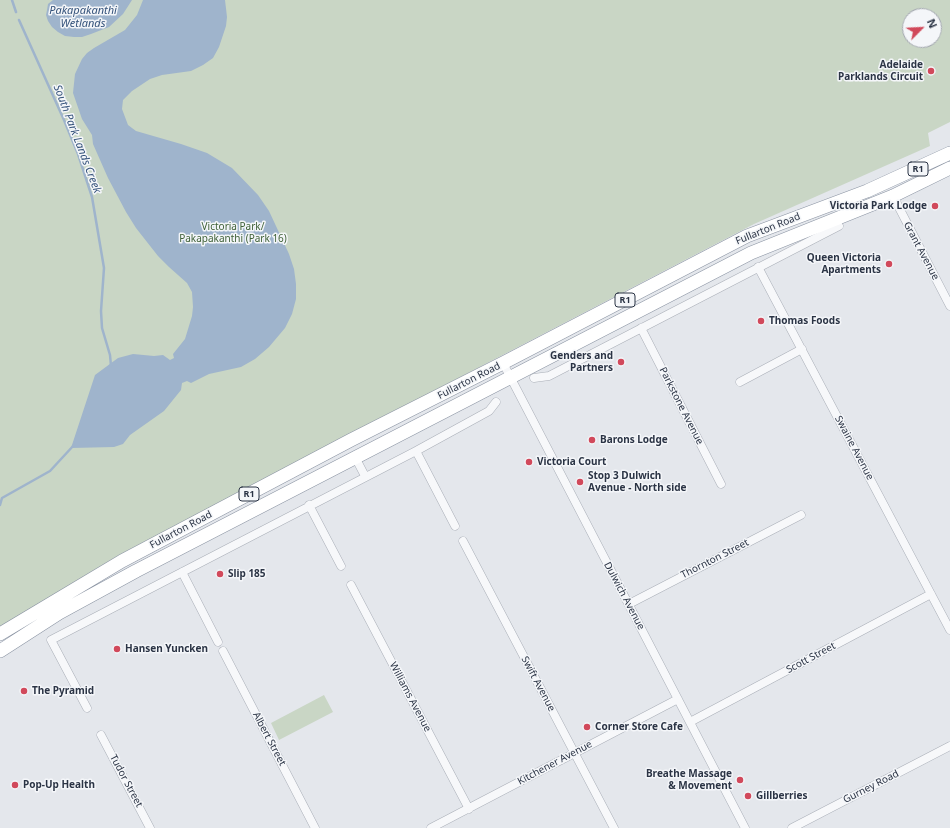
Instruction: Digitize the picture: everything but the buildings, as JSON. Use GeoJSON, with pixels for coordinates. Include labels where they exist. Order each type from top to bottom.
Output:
{"type":"FeatureCollection","features":[{"type":"Feature","properties":{"kind":"highway","name":"Fullarton Road"},"geometry":{"type":"LineString","coordinates":[[0,634],[122,561],[747,236],[885,183],[950,153]]}},
{"type":"Feature","properties":{"kind":"highway","name":"Fullarton Road"},"geometry":{"type":"LineString","coordinates":[[0,651],[73,605],[355,457],[753,252],[893,196],[950,168]]}},
{"type":"Feature","properties":{"kind":"highway"},"geometry":{"type":"LineString","coordinates":[[885,183],[893,196]]}},
{"type":"Feature","properties":{"kind":"highway"},"geometry":{"type":"LineString","coordinates":[[701,260],[709,275]]}},
{"type":"Feature","properties":{"kind":"highway"},"geometry":{"type":"LineString","coordinates":[[347,443],[355,457]]}},
{"type":"Feature","properties":{"kind":"street","name":"Grant Avenue"},"geometry":{"type":"LineString","coordinates":[[893,196],[950,306]]}},
{"type":"Feature","properties":{"kind":"street"},"geometry":{"type":"LineString","coordinates":[[534,378],[549,376],[839,226]]}},
{"type":"Feature","properties":{"kind":"street","name":"Swaine Avenue"},"geometry":{"type":"LineString","coordinates":[[758,267],[950,630]]}},
{"type":"Feature","properties":{"kind":"street"},"geometry":{"type":"LineString","coordinates":[[709,275],[716,289]]}},
{"type":"Feature","properties":{"kind":"street","name":"Parkstone Avenue"},"geometry":{"type":"LineString","coordinates":[[641,328],[721,484]]}},
{"type":"Feature","properties":{"kind":"street"},"geometry":{"type":"LineString","coordinates":[[740,382],[802,349]]}},
{"type":"Feature","properties":{"kind":"street","name":"Dulwich Avenue"},"geometry":{"type":"LineString","coordinates":[[503,363],[745,828]]}},
{"type":"Feature","properties":{"kind":"street"},"geometry":{"type":"LineString","coordinates":[[87,708],[51,640],[365,476],[416,451],[489,411],[496,402]]}},
{"type":"Feature","properties":{"kind":"street"},"geometry":{"type":"LineString","coordinates":[[416,451],[455,526]]}},
{"type":"Feature","properties":{"kind":"street"},"geometry":{"type":"LineString","coordinates":[[355,457],[365,476]]}},
{"type":"Feature","properties":{"kind":"street"},"geometry":{"type":"LineString","coordinates":[[309,505],[341,566]]}},
{"type":"Feature","properties":{"kind":"street","name":"Thornton Street"},"geometry":{"type":"LineString","coordinates":[[628,604],[801,515]]}},
{"type":"Feature","properties":{"kind":"street","name":"Swift Avenue"},"geometry":{"type":"LineString","coordinates":[[463,541],[614,828]]}},
{"type":"Feature","properties":{"kind":"street"},"geometry":{"type":"LineString","coordinates":[[182,572],[218,642]]}},
{"type":"Feature","properties":{"kind":"street","name":"Williams Avenue"},"geometry":{"type":"LineString","coordinates":[[351,585],[469,808]]}},
{"type":"Feature","properties":{"kind":"street","name":"Scott Street"},"geometry":{"type":"LineString","coordinates":[[690,722],[931,594]]}},
{"type":"Feature","properties":{"kind":"street","name":"Albert Street"},"geometry":{"type":"LineString","coordinates":[[223,651],[315,828]]}},
{"type":"Feature","properties":{"kind":"street","name":"Kitchener Avenue"},"geometry":{"type":"LineString","coordinates":[[431,828],[678,699]]}},
{"type":"Feature","properties":{"kind":"street","name":"Tudor Street"},"geometry":{"type":"LineString","coordinates":[[101,734],[150,828]]}},
{"type":"Feature","properties":{"kind":"street","name":"Gurney Road"},"geometry":{"type":"LineString","coordinates":[[792,828],[950,746]]}},
{"type":"Feature","properties":{"kind":"green space","name":"Victoria Park/ Pakapakanthi (Park 16)"},"geometry":{"type":"Polygon","coordinates":[[[0,0],[950,0],[950,122],[928,133],[930,146],[754,224],[119,555],[0,627],[0,0]]]}},
{"type":"Feature","properties":{"kind":"green space"},"geometry":{"type":"Polygon","coordinates":[[[324,695],[333,712],[279,740],[271,723],[324,695]]]}},
{"type":"Feature","properties":{"kind":"water","name":"Pakapakanthi Wetlands"},"geometry":{"type":"Polygon","coordinates":[[[53,0],[132,0],[123,14],[109,27],[82,37],[74,37],[65,36],[58,32],[48,21],[46,15],[48,4],[53,0]]]}},
{"type":"Feature","properties":{"kind":"water","name":"Pakapakanthi Wetlands"},"geometry":{"type":"Polygon","coordinates":[[[143,0],[225,0],[227,17],[226,26],[219,47],[213,58],[191,71],[162,75],[150,79],[132,91],[123,100],[122,109],[128,125],[136,131],[207,153],[232,168],[258,195],[269,211],[289,254],[294,269],[296,299],[292,314],[285,328],[269,347],[255,359],[241,367],[209,374],[191,383],[187,381],[182,383],[181,390],[164,411],[130,435],[123,444],[114,447],[71,448],[95,375],[118,358],[133,354],[154,356],[163,355],[170,360],[174,358],[173,354],[185,339],[192,316],[192,292],[187,283],[158,256],[136,228],[126,212],[108,178],[93,144],[92,135],[82,119],[73,93],[75,74],[82,59],[94,48],[125,30],[137,15],[143,0]]]}},
{"type":"Feature","properties":{"kind":"waterway","name":"South Park Lands Creek"},"geometry":{"type":"LineString","coordinates":[[12,0],[16,12]]}},
{"type":"Feature","properties":{"kind":"waterway","name":"South Park Lands Creek"},"geometry":{"type":"LineString","coordinates":[[19,20],[64,120],[78,154],[92,197],[104,268],[101,311],[102,328],[110,355],[111,366]]}},
{"type":"Feature","properties":{"kind":"waterway","name":"South Park Lands Creek"},"geometry":{"type":"LineString","coordinates":[[0,505],[2,498],[50,471],[74,445]]}},
{"type":"Feature","properties":{"kind":"place","name":"Adelaide Parklands Circuit"},"geometry":{"type":"Point","coordinates":[931,71]}},
{"type":"Feature","properties":{"kind":"place","name":"Victoria Park Lodge"},"geometry":{"type":"Point","coordinates":[935,206]}},
{"type":"Feature","properties":{"kind":"place","name":"Queen Victoria Apartments"},"geometry":{"type":"Point","coordinates":[889,264]}},
{"type":"Feature","properties":{"kind":"place","name":"Thomas Foods"},"geometry":{"type":"Point","coordinates":[761,321]}},
{"type":"Feature","properties":{"kind":"place","name":"Genders and Partners"},"geometry":{"type":"Point","coordinates":[621,362]}},
{"type":"Feature","properties":{"kind":"place","name":"Barons Lodge"},"geometry":{"type":"Point","coordinates":[592,440]}},
{"type":"Feature","properties":{"kind":"place","name":"Victoria Court"},"geometry":{"type":"Point","coordinates":[529,462]}},
{"type":"Feature","properties":{"kind":"place","name":"Stop 3 Dulwich Avenue - North side"},"geometry":{"type":"Point","coordinates":[580,482]}},
{"type":"Feature","properties":{"kind":"place","name":"Slip 185"},"geometry":{"type":"Point","coordinates":[220,574]}},
{"type":"Feature","properties":{"kind":"place","name":"Hansen Yuncken"},"geometry":{"type":"Point","coordinates":[117,649]}},
{"type":"Feature","properties":{"kind":"place","name":"The Pyramid"},"geometry":{"type":"Point","coordinates":[24,691]}},
{"type":"Feature","properties":{"kind":"place","name":"Corner Store Cafe"},"geometry":{"type":"Point","coordinates":[587,727]}},
{"type":"Feature","properties":{"kind":"place","name":"Breathe Massage & Movement"},"geometry":{"type":"Point","coordinates":[740,780]}},
{"type":"Feature","properties":{"kind":"place","name":"Pop-Up Health"},"geometry":{"type":"Point","coordinates":[15,785]}},
{"type":"Feature","properties":{"kind":"place","name":"Gillberries"},"geometry":{"type":"Point","coordinates":[748,796]}}]}
